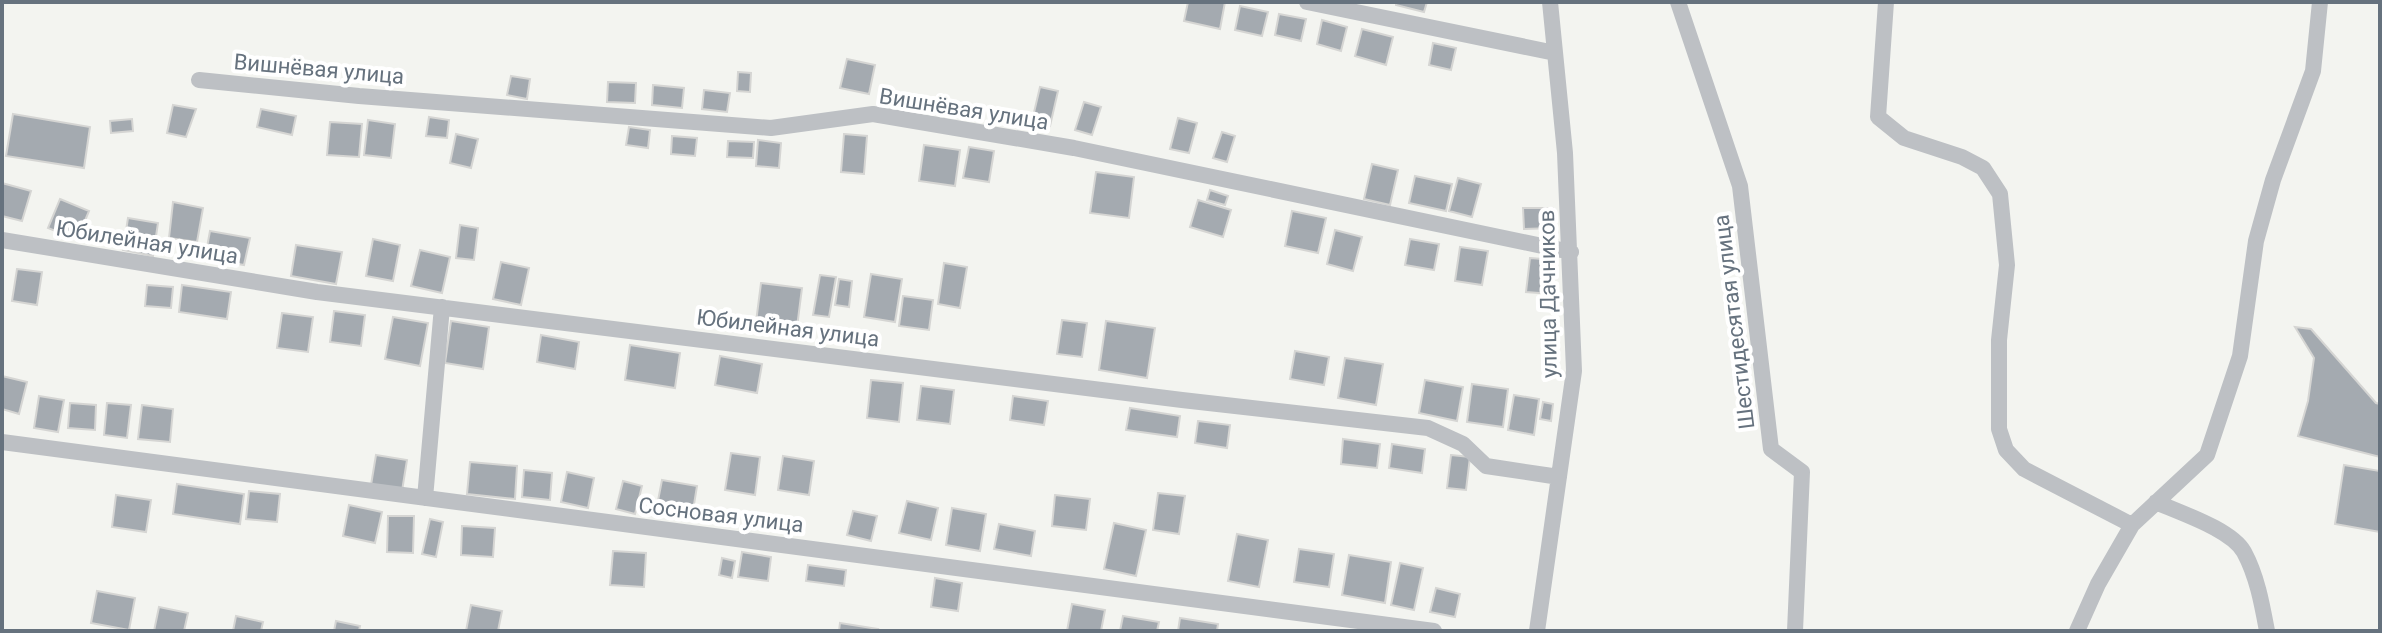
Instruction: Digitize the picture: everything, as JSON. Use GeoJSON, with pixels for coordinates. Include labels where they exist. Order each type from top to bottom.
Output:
{"type":"FeatureCollection","features":[{"type":"Feature","properties":{"kind":"street"},"geometry":{"type":"LineString","coordinates":[[1307,2],[1555,53]]}},
{"type":"Feature","properties":{"kind":"street","name":"улица Дачников"},"geometry":{"type":"LineString","coordinates":[[1537,631],[1574,371],[1565,153],[1550,2]]}},
{"type":"Feature","properties":{"kind":"street","name":"Шестидесятая улица"},"geometry":{"type":"LineString","coordinates":[[1678,2],[1740,186],[1771,449],[1802,472],[1795,631]]}},
{"type":"Feature","properties":{"kind":"street"},"geometry":{"type":"LineString","coordinates":[[1886,2],[1878,117],[1904,138],[1962,157],[1983,168],[2000,194],[2007,265],[1999,340],[1999,429],[2006,450],[2024,469],[2132,525]]}},
{"type":"Feature","properties":{"kind":"street"},"geometry":{"type":"LineString","coordinates":[[2077,631],[2098,584],[2132,525],[2207,455],[2240,356],[2256,241],[2273,180],[2313,71],[2320,2]]}},
{"type":"Feature","properties":{"kind":"street","name":"Вишнёвая улица"},"geometry":{"type":"LineString","coordinates":[[199,80],[359,96],[771,128],[873,114],[1074,148],[1571,252]]}},
{"type":"Feature","properties":{"kind":"street","name":"Юбилейная улица"},"geometry":{"type":"LineString","coordinates":[[2,240],[317,292],[1428,428],[1463,444],[1486,466],[1559,477]]}},
{"type":"Feature","properties":{"kind":"street"},"geometry":{"type":"LineString","coordinates":[[425,498],[442,307]]}},
{"type":"Feature","properties":{"kind":"street","name":"Сосновая улица"},"geometry":{"type":"LineString","coordinates":[[2,442],[1434,631]]}},
{"type":"Feature","properties":{"kind":"street"},"geometry":{"type":"LineString","coordinates":[[2156,502],[2227,535],[2243,550],[2258,588],[2267,631]]}},
{"type":"Feature","properties":{"kind":"building"},"geometry":{"type":"Polygon","coordinates":[[[1188,2],[1225,2],[1220,29],[1184,21],[1188,2]]]}},
{"type":"Feature","properties":{"kind":"building"},"geometry":{"type":"Polygon","coordinates":[[[1396,2],[1427,2],[1424,12],[1396,5],[1396,2]]]}},
{"type":"Feature","properties":{"kind":"building"},"geometry":{"type":"Polygon","coordinates":[[[1240,6],[1268,12],[1262,36],[1235,30],[1240,6]]]}},
{"type":"Feature","properties":{"kind":"building"},"geometry":{"type":"Polygon","coordinates":[[[1279,14],[1306,19],[1301,41],[1275,35],[1279,14]]]}},
{"type":"Feature","properties":{"kind":"building"},"geometry":{"type":"Polygon","coordinates":[[[1322,20],[1347,27],[1341,51],[1317,44],[1322,20]]]}},
{"type":"Feature","properties":{"kind":"building"},"geometry":{"type":"Polygon","coordinates":[[[1362,29],[1393,37],[1386,65],[1355,56],[1362,29]]]}},
{"type":"Feature","properties":{"kind":"building"},"geometry":{"type":"Polygon","coordinates":[[[1433,43],[1456,48],[1451,70],[1429,65],[1433,43]]]}},
{"type":"Feature","properties":{"kind":"building"},"geometry":{"type":"Polygon","coordinates":[[[847,59],[875,65],[869,94],[840,88],[847,59]]]}},
{"type":"Feature","properties":{"kind":"building"},"geometry":{"type":"Polygon","coordinates":[[[738,72],[751,73],[750,92],[737,91],[738,72]]]}},
{"type":"Feature","properties":{"kind":"building"},"geometry":{"type":"Polygon","coordinates":[[[511,76],[530,79],[527,99],[507,95],[511,76]]]}},
{"type":"Feature","properties":{"kind":"building"},"geometry":{"type":"Polygon","coordinates":[[[608,82],[636,83],[635,103],[607,102],[608,82]]]}},
{"type":"Feature","properties":{"kind":"building"},"geometry":{"type":"Polygon","coordinates":[[[653,85],[684,88],[682,108],[652,105],[653,85]]]}},
{"type":"Feature","properties":{"kind":"building"},"geometry":{"type":"Polygon","coordinates":[[[1040,87],[1058,91],[1050,126],[1032,121],[1040,87]]]}},
{"type":"Feature","properties":{"kind":"building"},"geometry":{"type":"Polygon","coordinates":[[[704,90],[730,93],[727,112],[702,109],[704,90]]]}},
{"type":"Feature","properties":{"kind":"building"},"geometry":{"type":"Polygon","coordinates":[[[1084,102],[1101,107],[1092,135],[1075,130],[1084,102]]]}},
{"type":"Feature","properties":{"kind":"building"},"geometry":{"type":"Polygon","coordinates":[[[173,105],[196,109],[186,137],[167,133],[173,105]]]}},
{"type":"Feature","properties":{"kind":"building"},"geometry":{"type":"Polygon","coordinates":[[[261,109],[296,116],[292,135],[257,127],[261,109]]]}},
{"type":"Feature","properties":{"kind":"building"},"geometry":{"type":"Polygon","coordinates":[[[13,114],[90,127],[84,168],[6,156],[13,114]]]}},
{"type":"Feature","properties":{"kind":"building"},"geometry":{"type":"Polygon","coordinates":[[[429,117],[449,120],[447,138],[426,136],[429,117]]]}},
{"type":"Feature","properties":{"kind":"building"},"geometry":{"type":"Polygon","coordinates":[[[1178,118],[1197,123],[1189,153],[1170,149],[1178,118]]]}},
{"type":"Feature","properties":{"kind":"building"},"geometry":{"type":"Polygon","coordinates":[[[132,119],[133,131],[111,133],[110,121],[132,119]]]}},
{"type":"Feature","properties":{"kind":"building"},"geometry":{"type":"Polygon","coordinates":[[[368,120],[395,124],[391,158],[364,155],[368,120]]]}},
{"type":"Feature","properties":{"kind":"building"},"geometry":{"type":"Polygon","coordinates":[[[330,122],[362,124],[359,157],[327,155],[330,122]]]}},
{"type":"Feature","properties":{"kind":"building"},"geometry":{"type":"Polygon","coordinates":[[[629,127],[650,130],[648,148],[626,145],[629,127]]]}},
{"type":"Feature","properties":{"kind":"building"},"geometry":{"type":"Polygon","coordinates":[[[1222,132],[1235,136],[1227,162],[1213,158],[1222,132]]]}},
{"type":"Feature","properties":{"kind":"building"},"geometry":{"type":"Polygon","coordinates":[[[456,134],[478,139],[471,168],[450,163],[456,134]]]}},
{"type":"Feature","properties":{"kind":"building"},"geometry":{"type":"Polygon","coordinates":[[[844,134],[867,136],[864,174],[841,172],[844,134]]]}},
{"type":"Feature","properties":{"kind":"building"},"geometry":{"type":"Polygon","coordinates":[[[672,136],[697,138],[695,156],[671,154],[672,136]]]}},
{"type":"Feature","properties":{"kind":"building"},"geometry":{"type":"Polygon","coordinates":[[[758,140],[781,143],[779,168],[756,166],[758,140]]]}},
{"type":"Feature","properties":{"kind":"building"},"geometry":{"type":"Polygon","coordinates":[[[728,141],[754,142],[753,158],[727,157],[728,141]]]}},
{"type":"Feature","properties":{"kind":"building"},"geometry":{"type":"Polygon","coordinates":[[[924,145],[960,150],[955,186],[919,181],[924,145]]]}},
{"type":"Feature","properties":{"kind":"building"},"geometry":{"type":"Polygon","coordinates":[[[969,147],[994,151],[989,182],[963,178],[969,147]]]}},
{"type":"Feature","properties":{"kind":"building"},"geometry":{"type":"Polygon","coordinates":[[[1372,164],[1398,170],[1390,205],[1364,199],[1372,164]]]}},
{"type":"Feature","properties":{"kind":"building"},"geometry":{"type":"Polygon","coordinates":[[[1096,172],[1134,177],[1129,218],[1090,213],[1096,172]]]}},
{"type":"Feature","properties":{"kind":"building"},"geometry":{"type":"Polygon","coordinates":[[[1415,176],[1452,184],[1446,211],[1409,203],[1415,176]]]}},
{"type":"Feature","properties":{"kind":"building"},"geometry":{"type":"Polygon","coordinates":[[[1458,178],[1481,184],[1472,217],[1449,211],[1458,178]]]}},
{"type":"Feature","properties":{"kind":"building"},"geometry":{"type":"Polygon","coordinates":[[[2,183],[31,191],[22,221],[2,216],[2,183]]]}},
{"type":"Feature","properties":{"kind":"building"},"geometry":{"type":"Polygon","coordinates":[[[1210,190],[1228,196],[1225,205],[1207,200],[1210,190]]]}},
{"type":"Feature","properties":{"kind":"building"},"geometry":{"type":"Polygon","coordinates":[[[60,199],[89,211],[77,240],[48,228],[60,199]]]}},
{"type":"Feature","properties":{"kind":"building"},"geometry":{"type":"Polygon","coordinates":[[[1198,200],[1231,210],[1223,237],[1190,227],[1198,200]]]}},
{"type":"Feature","properties":{"kind":"building"},"geometry":{"type":"Polygon","coordinates":[[[173,202],[203,208],[197,242],[169,238],[173,202]]]}},
{"type":"Feature","properties":{"kind":"building"},"geometry":{"type":"Polygon","coordinates":[[[1523,208],[1553,208],[1553,228],[1524,229],[1523,208]]]}},
{"type":"Feature","properties":{"kind":"building"},"geometry":{"type":"Polygon","coordinates":[[[1292,211],[1326,218],[1318,253],[1285,246],[1292,211]]]}},
{"type":"Feature","properties":{"kind":"building"},"geometry":{"type":"Polygon","coordinates":[[[128,218],[158,223],[153,256],[123,250],[128,218]]]}},
{"type":"Feature","properties":{"kind":"building"},"geometry":{"type":"Polygon","coordinates":[[[460,225],[478,228],[474,260],[456,258],[460,225]]]}},
{"type":"Feature","properties":{"kind":"building"},"geometry":{"type":"Polygon","coordinates":[[[1335,230],[1362,237],[1353,271],[1327,264],[1335,230]]]}},
{"type":"Feature","properties":{"kind":"building"},"geometry":{"type":"Polygon","coordinates":[[[210,231],[250,238],[244,265],[205,258],[210,231]]]}},
{"type":"Feature","properties":{"kind":"building"},"geometry":{"type":"Polygon","coordinates":[[[373,239],[400,245],[393,281],[366,276],[373,239]]]}},
{"type":"Feature","properties":{"kind":"building"},"geometry":{"type":"Polygon","coordinates":[[[1410,239],[1439,244],[1434,270],[1405,265],[1410,239]]]}},
{"type":"Feature","properties":{"kind":"building"},"geometry":{"type":"Polygon","coordinates":[[[296,245],[342,252],[336,284],[291,276],[296,245]]]}},
{"type":"Feature","properties":{"kind":"building"},"geometry":{"type":"Polygon","coordinates":[[[1460,247],[1488,251],[1482,285],[1455,281],[1460,247]]]}},
{"type":"Feature","properties":{"kind":"building"},"geometry":{"type":"Polygon","coordinates":[[[420,250],[450,257],[442,293],[411,286],[420,250]]]}},
{"type":"Feature","properties":{"kind":"building"},"geometry":{"type":"Polygon","coordinates":[[[1530,258],[1555,260],[1552,294],[1526,292],[1530,258]]]}},
{"type":"Feature","properties":{"kind":"building"},"geometry":{"type":"Polygon","coordinates":[[[501,262],[529,268],[521,305],[493,299],[501,262]]]}},
{"type":"Feature","properties":{"kind":"building"},"geometry":{"type":"Polygon","coordinates":[[[944,263],[967,267],[960,308],[938,304],[944,263]]]}},
{"type":"Feature","properties":{"kind":"building"},"geometry":{"type":"Polygon","coordinates":[[[17,269],[42,272],[37,305],[12,301],[17,269]]]}},
{"type":"Feature","properties":{"kind":"building"},"geometry":{"type":"Polygon","coordinates":[[[871,274],[902,279],[895,322],[864,317],[871,274]]]}},
{"type":"Feature","properties":{"kind":"building"},"geometry":{"type":"Polygon","coordinates":[[[820,275],[836,277],[829,317],[813,315],[820,275]]]}},
{"type":"Feature","properties":{"kind":"building"},"geometry":{"type":"Polygon","coordinates":[[[839,279],[852,281],[849,307],[835,305],[839,279]]]}},
{"type":"Feature","properties":{"kind":"building"},"geometry":{"type":"Polygon","coordinates":[[[761,283],[802,288],[796,335],[755,330],[761,283]]]}},
{"type":"Feature","properties":{"kind":"building"},"geometry":{"type":"Polygon","coordinates":[[[147,285],[173,287],[171,308],[145,306],[147,285]]]}},
{"type":"Feature","properties":{"kind":"building"},"geometry":{"type":"Polygon","coordinates":[[[182,285],[231,292],[227,319],[179,312],[182,285]]]}},
{"type":"Feature","properties":{"kind":"building"},"geometry":{"type":"Polygon","coordinates":[[[903,296],[933,300],[929,330],[899,326],[903,296]]]}},
{"type":"Feature","properties":{"kind":"building"},"geometry":{"type":"Polygon","coordinates":[[[334,311],[365,315],[361,346],[330,342],[334,311]]]}},
{"type":"Feature","properties":{"kind":"building"},"geometry":{"type":"Polygon","coordinates":[[[282,313],[313,317],[308,352],[277,348],[282,313]]]}},
{"type":"Feature","properties":{"kind":"building"},"geometry":{"type":"Polygon","coordinates":[[[393,317],[428,323],[420,366],[385,359],[393,317]]]}},
{"type":"Feature","properties":{"kind":"building"},"geometry":{"type":"Polygon","coordinates":[[[1062,320],[1087,323],[1082,357],[1057,354],[1062,320]]]}},
{"type":"Feature","properties":{"kind":"building"},"geometry":{"type":"Polygon","coordinates":[[[451,321],[489,327],[483,369],[445,363],[451,321]]]}},
{"type":"Feature","properties":{"kind":"building"},"geometry":{"type":"Polygon","coordinates":[[[1106,321],[1155,328],[1147,378],[1099,370],[1106,321]]]}},
{"type":"Feature","properties":{"kind":"building"},"geometry":{"type":"Polygon","coordinates":[[[2295,327],[2311,329],[2380,404],[2380,457],[2298,436],[2308,401],[2314,358],[2295,327]]]}},
{"type":"Feature","properties":{"kind":"building"},"geometry":{"type":"Polygon","coordinates":[[[541,335],[579,342],[575,369],[537,362],[541,335]]]}},
{"type":"Feature","properties":{"kind":"building"},"geometry":{"type":"Polygon","coordinates":[[[630,345],[680,353],[675,388],[625,380],[630,345]]]}},
{"type":"Feature","properties":{"kind":"building"},"geometry":{"type":"Polygon","coordinates":[[[1295,351],[1329,357],[1324,385],[1290,379],[1295,351]]]}},
{"type":"Feature","properties":{"kind":"building"},"geometry":{"type":"Polygon","coordinates":[[[720,356],[762,364],[757,393],[715,385],[720,356]]]}},
{"type":"Feature","properties":{"kind":"building"},"geometry":{"type":"Polygon","coordinates":[[[1345,358],[1383,364],[1376,405],[1338,398],[1345,358]]]}},
{"type":"Feature","properties":{"kind":"building"},"geometry":{"type":"Polygon","coordinates":[[[2,376],[27,382],[19,414],[2,409],[2,376]]]}},
{"type":"Feature","properties":{"kind":"building"},"geometry":{"type":"Polygon","coordinates":[[[871,380],[903,383],[899,422],[867,418],[871,380]]]}},
{"type":"Feature","properties":{"kind":"building"},"geometry":{"type":"Polygon","coordinates":[[[1425,380],[1463,387],[1457,421],[1419,413],[1425,380]]]}},
{"type":"Feature","properties":{"kind":"building"},"geometry":{"type":"Polygon","coordinates":[[[1472,384],[1508,389],[1503,427],[1467,422],[1472,384]]]}},
{"type":"Feature","properties":{"kind":"building"},"geometry":{"type":"Polygon","coordinates":[[[921,386],[954,390],[950,424],[917,420],[921,386]]]}},
{"type":"Feature","properties":{"kind":"building"},"geometry":{"type":"Polygon","coordinates":[[[1514,395],[1539,399],[1534,435],[1508,430],[1514,395]]]}},
{"type":"Feature","properties":{"kind":"building"},"geometry":{"type":"Polygon","coordinates":[[[39,396],[64,400],[58,432],[34,428],[39,396]]]}},
{"type":"Feature","properties":{"kind":"building"},"geometry":{"type":"Polygon","coordinates":[[[1013,396],[1048,401],[1044,425],[1010,420],[1013,396]]]}},
{"type":"Feature","properties":{"kind":"building"},"geometry":{"type":"Polygon","coordinates":[[[1543,402],[1553,404],[1551,421],[1540,419],[1543,402]]]}},
{"type":"Feature","properties":{"kind":"building"},"geometry":{"type":"Polygon","coordinates":[[[70,403],[96,405],[95,430],[68,428],[70,403]]]}},
{"type":"Feature","properties":{"kind":"building"},"geometry":{"type":"Polygon","coordinates":[[[107,403],[131,405],[127,438],[104,435],[107,403]]]}},
{"type":"Feature","properties":{"kind":"building"},"geometry":{"type":"Polygon","coordinates":[[[142,405],[173,409],[170,442],[138,439],[142,405]]]}},
{"type":"Feature","properties":{"kind":"building"},"geometry":{"type":"Polygon","coordinates":[[[1130,408],[1180,416],[1177,437],[1126,430],[1130,408]]]}},
{"type":"Feature","properties":{"kind":"building"},"geometry":{"type":"Polygon","coordinates":[[[1198,421],[1230,425],[1227,448],[1195,443],[1198,421]]]}},
{"type":"Feature","properties":{"kind":"building"},"geometry":{"type":"Polygon","coordinates":[[[1343,439],[1380,444],[1377,468],[1341,464],[1343,439]]]}},
{"type":"Feature","properties":{"kind":"building"},"geometry":{"type":"Polygon","coordinates":[[[1392,444],[1425,449],[1422,473],[1389,468],[1392,444]]]}},
{"type":"Feature","properties":{"kind":"building"},"geometry":{"type":"Polygon","coordinates":[[[731,453],[760,457],[755,495],[725,490],[731,453]]]}},
{"type":"Feature","properties":{"kind":"building"},"geometry":{"type":"Polygon","coordinates":[[[376,455],[407,460],[402,491],[371,485],[376,455]]]}},
{"type":"Feature","properties":{"kind":"building"},"geometry":{"type":"Polygon","coordinates":[[[1451,455],[1470,457],[1466,490],[1447,488],[1451,455]]]}},
{"type":"Feature","properties":{"kind":"building"},"geometry":{"type":"Polygon","coordinates":[[[783,456],[814,461],[809,495],[778,490],[783,456]]]}},
{"type":"Feature","properties":{"kind":"building"},"geometry":{"type":"Polygon","coordinates":[[[470,462],[517,466],[515,499],[467,494],[470,462]]]}},
{"type":"Feature","properties":{"kind":"building"},"geometry":{"type":"Polygon","coordinates":[[[2344,465],[2380,471],[2380,532],[2335,524],[2344,465]]]}},
{"type":"Feature","properties":{"kind":"building"},"geometry":{"type":"Polygon","coordinates":[[[524,470],[552,473],[550,500],[522,497],[524,470]]]}},
{"type":"Feature","properties":{"kind":"building"},"geometry":{"type":"Polygon","coordinates":[[[567,472],[594,478],[588,508],[561,502],[567,472]]]}},
{"type":"Feature","properties":{"kind":"building"},"geometry":{"type":"Polygon","coordinates":[[[662,480],[697,486],[692,517],[656,511],[662,480]]]}},
{"type":"Feature","properties":{"kind":"building"},"geometry":{"type":"Polygon","coordinates":[[[623,481],[642,486],[635,514],[616,509],[623,481]]]}},
{"type":"Feature","properties":{"kind":"building"},"geometry":{"type":"Polygon","coordinates":[[[177,484],[244,494],[240,524],[173,514],[177,484]]]}},
{"type":"Feature","properties":{"kind":"building"},"geometry":{"type":"Polygon","coordinates":[[[249,491],[280,494],[277,522],[246,519],[249,491]]]}},
{"type":"Feature","properties":{"kind":"building"},"geometry":{"type":"Polygon","coordinates":[[[1158,493],[1185,496],[1179,534],[1153,530],[1158,493]]]}},
{"type":"Feature","properties":{"kind":"building"},"geometry":{"type":"Polygon","coordinates":[[[116,495],[151,500],[146,532],[112,527],[116,495]]]}},
{"type":"Feature","properties":{"kind":"building"},"geometry":{"type":"Polygon","coordinates":[[[1055,495],[1090,499],[1086,530],[1052,526],[1055,495]]]}},
{"type":"Feature","properties":{"kind":"building"},"geometry":{"type":"Polygon","coordinates":[[[907,501],[938,508],[931,540],[899,533],[907,501]]]}},
{"type":"Feature","properties":{"kind":"building"},"geometry":{"type":"Polygon","coordinates":[[[349,505],[382,512],[375,543],[343,536],[349,505]]]}},
{"type":"Feature","properties":{"kind":"building"},"geometry":{"type":"Polygon","coordinates":[[[952,508],[986,514],[980,551],[946,545],[952,508]]]}},
{"type":"Feature","properties":{"kind":"building"},"geometry":{"type":"Polygon","coordinates":[[[853,511],[877,516],[871,541],[847,535],[853,511]]]}},
{"type":"Feature","properties":{"kind":"building"},"geometry":{"type":"Polygon","coordinates":[[[388,516],[414,516],[413,553],[387,552],[388,516]]]}},
{"type":"Feature","properties":{"kind":"building"},"geometry":{"type":"Polygon","coordinates":[[[430,519],[443,522],[436,557],[422,554],[430,519]]]}},
{"type":"Feature","properties":{"kind":"building"},"geometry":{"type":"Polygon","coordinates":[[[1114,523],[1146,530],[1136,576],[1104,569],[1114,523]]]}},
{"type":"Feature","properties":{"kind":"building"},"geometry":{"type":"Polygon","coordinates":[[[999,524],[1035,531],[1031,556],[994,549],[999,524]]]}},
{"type":"Feature","properties":{"kind":"building"},"geometry":{"type":"Polygon","coordinates":[[[462,526],[495,528],[493,557],[461,555],[462,526]]]}},
{"type":"Feature","properties":{"kind":"building"},"geometry":{"type":"Polygon","coordinates":[[[1237,534],[1268,540],[1259,587],[1228,581],[1237,534]]]}},
{"type":"Feature","properties":{"kind":"building"},"geometry":{"type":"Polygon","coordinates":[[[1299,549],[1334,554],[1329,587],[1294,582],[1299,549]]]}},
{"type":"Feature","properties":{"kind":"building"},"geometry":{"type":"Polygon","coordinates":[[[613,551],[646,553],[644,587],[610,585],[613,551]]]}},
{"type":"Feature","properties":{"kind":"building"},"geometry":{"type":"Polygon","coordinates":[[[742,552],[771,557],[768,581],[738,577],[742,552]]]}},
{"type":"Feature","properties":{"kind":"building"},"geometry":{"type":"Polygon","coordinates":[[[1349,555],[1391,562],[1385,603],[1342,595],[1349,555]]]}},
{"type":"Feature","properties":{"kind":"building"},"geometry":{"type":"Polygon","coordinates":[[[722,558],[735,561],[732,578],[719,575],[722,558]]]}},
{"type":"Feature","properties":{"kind":"building"},"geometry":{"type":"Polygon","coordinates":[[[1400,563],[1423,568],[1414,610],[1391,605],[1400,563]]]}},
{"type":"Feature","properties":{"kind":"building"},"geometry":{"type":"Polygon","coordinates":[[[808,565],[846,570],[844,586],[806,581],[808,565]]]}},
{"type":"Feature","properties":{"kind":"building"},"geometry":{"type":"Polygon","coordinates":[[[935,578],[962,583],[958,611],[931,607],[935,578]]]}},
{"type":"Feature","properties":{"kind":"building"},"geometry":{"type":"Polygon","coordinates":[[[1436,588],[1460,594],[1455,617],[1430,612],[1436,588]]]}},
{"type":"Feature","properties":{"kind":"building"},"geometry":{"type":"Polygon","coordinates":[[[97,591],[135,598],[129,630],[91,623],[97,591]]]}},
{"type":"Feature","properties":{"kind":"building"},"geometry":{"type":"Polygon","coordinates":[[[1072,604],[1105,610],[1101,631],[1067,631],[1072,604]]]}},
{"type":"Feature","properties":{"kind":"building"},"geometry":{"type":"Polygon","coordinates":[[[471,605],[502,611],[498,631],[466,631],[471,605]]]}},
{"type":"Feature","properties":{"kind":"building"},"geometry":{"type":"Polygon","coordinates":[[[159,607],[188,613],[184,631],[154,631],[159,607]]]}},
{"type":"Feature","properties":{"kind":"building"},"geometry":{"type":"Polygon","coordinates":[[[236,616],[263,622],[261,631],[233,631],[236,616]]]}},
{"type":"Feature","properties":{"kind":"building"},"geometry":{"type":"Polygon","coordinates":[[[1123,616],[1159,622],[1157,631],[1120,631],[1123,616]]]}},
{"type":"Feature","properties":{"kind":"building"},"geometry":{"type":"Polygon","coordinates":[[[1180,618],[1218,624],[1217,631],[1178,631],[1180,618]]]}},
{"type":"Feature","properties":{"kind":"building"},"geometry":{"type":"Polygon","coordinates":[[[336,621],[360,626],[359,631],[334,631],[336,621]]]}},
{"type":"Feature","properties":{"kind":"building"},"geometry":{"type":"Polygon","coordinates":[[[840,623],[878,629],[839,631],[840,623]]]}}]}
